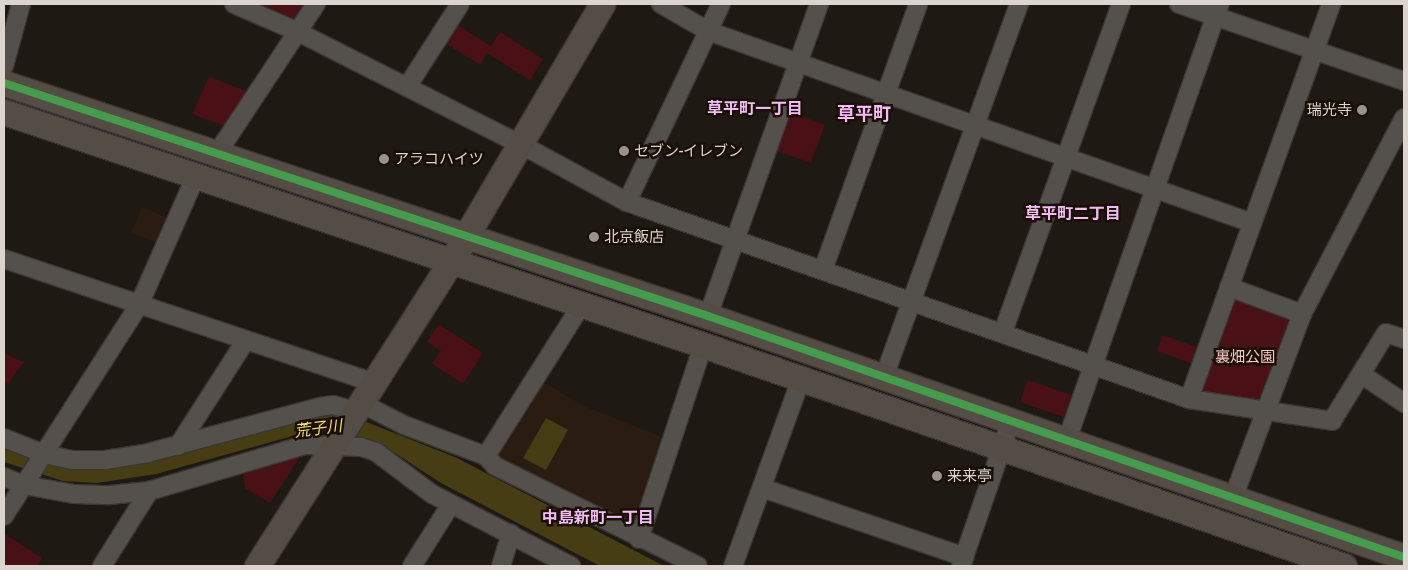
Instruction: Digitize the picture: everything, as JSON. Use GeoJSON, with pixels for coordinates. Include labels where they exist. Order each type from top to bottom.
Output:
{"type":"FeatureCollection","features":[{"type":"Feature","properties":{"kind":"street"},"geometry":{"type":"LineString","coordinates":[[4,66],[22,4]]}},
{"type":"Feature","properties":{"kind":"street"},"geometry":{"type":"LineString","coordinates":[[234,4],[296,31],[520,144],[627,202],[1003,332],[1189,399],[1332,421],[1386,333],[1404,339]]}},
{"type":"Feature","properties":{"kind":"street"},"geometry":{"type":"LineString","coordinates":[[218,152],[296,31],[316,4]]}},
{"type":"Feature","properties":{"kind":"street"},"geometry":{"type":"LineString","coordinates":[[407,87],[460,4]]}},
{"type":"Feature","properties":{"kind":"street"},"geometry":{"type":"LineString","coordinates":[[257,566],[452,260],[602,4]]}},
{"type":"Feature","properties":{"kind":"street"},"geometry":{"type":"LineString","coordinates":[[661,4],[708,31],[1252,222]]}},
{"type":"Feature","properties":{"kind":"street"},"geometry":{"type":"LineString","coordinates":[[627,202],[721,4]]}},
{"type":"Feature","properties":{"kind":"street"},"geometry":{"type":"LineString","coordinates":[[708,316],[819,4]]}},
{"type":"Feature","properties":{"kind":"street"},"geometry":{"type":"LineString","coordinates":[[823,270],[918,4]]}},
{"type":"Feature","properties":{"kind":"street"},"geometry":{"type":"LineString","coordinates":[[884,377],[1019,4]]}},
{"type":"Feature","properties":{"kind":"street"},"geometry":{"type":"LineString","coordinates":[[1003,332],[1121,4]]}},
{"type":"Feature","properties":{"kind":"street"},"geometry":{"type":"LineString","coordinates":[[1179,4],[1218,10],[1314,50],[1404,80]]}},
{"type":"Feature","properties":{"kind":"street"},"geometry":{"type":"LineString","coordinates":[[1189,399],[1331,4]]}},
{"type":"Feature","properties":{"kind":"street"},"geometry":{"type":"LineString","coordinates":[[1067,440],[1218,10]]}},
{"type":"Feature","properties":{"kind":"street"},"geometry":{"type":"LineString","coordinates":[[4,83],[218,152],[466,237],[708,316],[1404,557]]}},
{"type":"Feature","properties":{"kind":"street"},"geometry":{"type":"LineString","coordinates":[[4,112],[703,345],[1342,566]]}},
{"type":"Feature","properties":{"kind":"street"},"geometry":{"type":"LineString","coordinates":[[1233,498],[1302,314],[1399,142],[1404,118]]}},
{"type":"Feature","properties":{"kind":"street"},"geometry":{"type":"LineString","coordinates":[[4,516],[139,305],[196,176]]}},
{"type":"Feature","properties":{"kind":"street"},"geometry":{"type":"LineString","coordinates":[[4,260],[246,340],[363,399],[404,425],[486,456],[495,466],[639,539],[698,566]]}},
{"type":"Feature","properties":{"kind":"street"},"geometry":{"type":"LineString","coordinates":[[1229,287],[1302,314]]}},
{"type":"Feature","properties":{"kind":"street"},"geometry":{"type":"LineString","coordinates":[[486,456],[582,304]]}},
{"type":"Feature","properties":{"kind":"street"},"geometry":{"type":"LineString","coordinates":[[178,446],[246,340]]}},
{"type":"Feature","properties":{"kind":"street"},"geometry":{"type":"LineString","coordinates":[[639,539],[703,345]]}},
{"type":"Feature","properties":{"kind":"street"},"geometry":{"type":"LineString","coordinates":[[1361,374],[1404,402]]}},
{"type":"Feature","properties":{"kind":"street"},"geometry":{"type":"LineString","coordinates":[[733,566],[801,379]]}},
{"type":"Feature","properties":{"kind":"street"},"geometry":{"type":"LineString","coordinates":[[4,438],[42,456],[73,460],[105,460],[178,446],[320,407],[363,399]]}},
{"type":"Feature","properties":{"kind":"street"},"geometry":{"type":"LineString","coordinates":[[762,488],[963,562],[1011,421]]}},
{"type":"Feature","properties":{"kind":"street"},"geometry":{"type":"LineString","coordinates":[[4,476],[74,494],[149,491],[305,445],[337,440],[376,452],[432,494],[571,566]]}},
{"type":"Feature","properties":{"kind":"street"},"geometry":{"type":"LineString","coordinates":[[102,566],[149,491]]}},
{"type":"Feature","properties":{"kind":"street"},"geometry":{"type":"LineString","coordinates":[[412,566],[451,504]]}},
{"type":"Feature","properties":{"kind":"street"},"geometry":{"type":"LineString","coordinates":[[501,566],[511,534]]}},
{"type":"Feature","properties":{"kind":"shaded area"},"geometry":{"type":"Polygon","coordinates":[[[142,207],[168,218],[157,243],[131,233],[142,207]]]}},
{"type":"Feature","properties":{"kind":"shaded area"},"geometry":{"type":"Polygon","coordinates":[[[544,383],[586,407],[664,438],[635,525],[627,528],[498,462],[498,457],[544,383]]]}},
{"type":"Feature","properties":{"kind":"green space"},"geometry":{"type":"Polygon","coordinates":[[[253,4],[307,4],[296,18],[289,20],[253,4]]]}},
{"type":"Feature","properties":{"kind":"green space"},"geometry":{"type":"Polygon","coordinates":[[[458,25],[491,46],[500,32],[543,59],[530,80],[487,53],[480,65],[447,44],[458,25]]]}},
{"type":"Feature","properties":{"kind":"green space"},"geometry":{"type":"Polygon","coordinates":[[[209,77],[246,91],[224,126],[192,114],[209,77]]]}},
{"type":"Feature","properties":{"kind":"green space"},"geometry":{"type":"Polygon","coordinates":[[[787,111],[825,125],[811,163],[774,150],[787,111]]]}},
{"type":"Feature","properties":{"kind":"green space","name":"裏畑公園"},"geometry":{"type":"Polygon","coordinates":[[[1234,296],[1289,314],[1290,321],[1264,395],[1255,400],[1205,393],[1201,387],[1234,296]]]}},
{"type":"Feature","properties":{"kind":"green space"},"geometry":{"type":"Polygon","coordinates":[[[439,324],[483,353],[463,384],[432,364],[441,351],[427,342],[439,324]]]}},
{"type":"Feature","properties":{"kind":"green space"},"geometry":{"type":"Polygon","coordinates":[[[1163,335],[1199,348],[1193,364],[1157,351],[1163,335]]]}},
{"type":"Feature","properties":{"kind":"green space"},"geometry":{"type":"Polygon","coordinates":[[[4,354],[24,362],[8,384],[4,383],[4,354]]]}},
{"type":"Feature","properties":{"kind":"green space"},"geometry":{"type":"Polygon","coordinates":[[[1028,380],[1072,395],[1064,417],[1020,402],[1028,380]]]}},
{"type":"Feature","properties":{"kind":"green space"},"geometry":{"type":"Polygon","coordinates":[[[301,455],[270,503],[245,488],[243,473],[301,455]]]}},
{"type":"Feature","properties":{"kind":"green space"},"geometry":{"type":"Polygon","coordinates":[[[5,534],[42,558],[37,566],[4,566],[5,534]]]}},
{"type":"Feature","properties":{"kind":"water","name":"荒子川"},"geometry":{"type":"Polygon","coordinates":[[[344,413],[457,458],[664,566],[600,566],[441,483],[381,444],[338,430],[314,430],[156,474],[97,483],[63,481],[4,462],[4,446],[39,460],[86,469],[126,467],[318,415],[344,413]]]}},
{"type":"Feature","properties":{"kind":"water"},"geometry":{"type":"Polygon","coordinates":[[[546,418],[568,430],[546,470],[523,458],[546,418]]]}},
{"type":"Feature","properties":{"kind":"cycle path"},"geometry":{"type":"LineString","coordinates":[[4,83],[708,316],[1404,557]]}},
{"type":"Feature","properties":{"kind":"place","name":"瑞光寺"},"geometry":{"type":"Point","coordinates":[1362,110]}},
{"type":"Feature","properties":{"kind":"place","name":"セブン-イレブン"},"geometry":{"type":"Point","coordinates":[624,151]}},
{"type":"Feature","properties":{"kind":"place","name":"アラコハイツ"},"geometry":{"type":"Point","coordinates":[384,159]}},
{"type":"Feature","properties":{"kind":"place","name":"北京飯店"},"geometry":{"type":"Point","coordinates":[594,237]}},
{"type":"Feature","properties":{"kind":"place","name":"来来亭"},"geometry":{"type":"Point","coordinates":[937,476]}},
{"type":"Feature","properties":{"kind":"district","name":"草平町一丁目"},"geometry":{"type":"Point","coordinates":[755,108]}},
{"type":"Feature","properties":{"kind":"district","name":"草平町"},"geometry":{"type":"Point","coordinates":[864,114]}},
{"type":"Feature","properties":{"kind":"district","name":"草平町二丁目"},"geometry":{"type":"Point","coordinates":[1073,213]}},
{"type":"Feature","properties":{"kind":"district","name":"中島新町一丁目"},"geometry":{"type":"Point","coordinates":[598,517]}}]}
